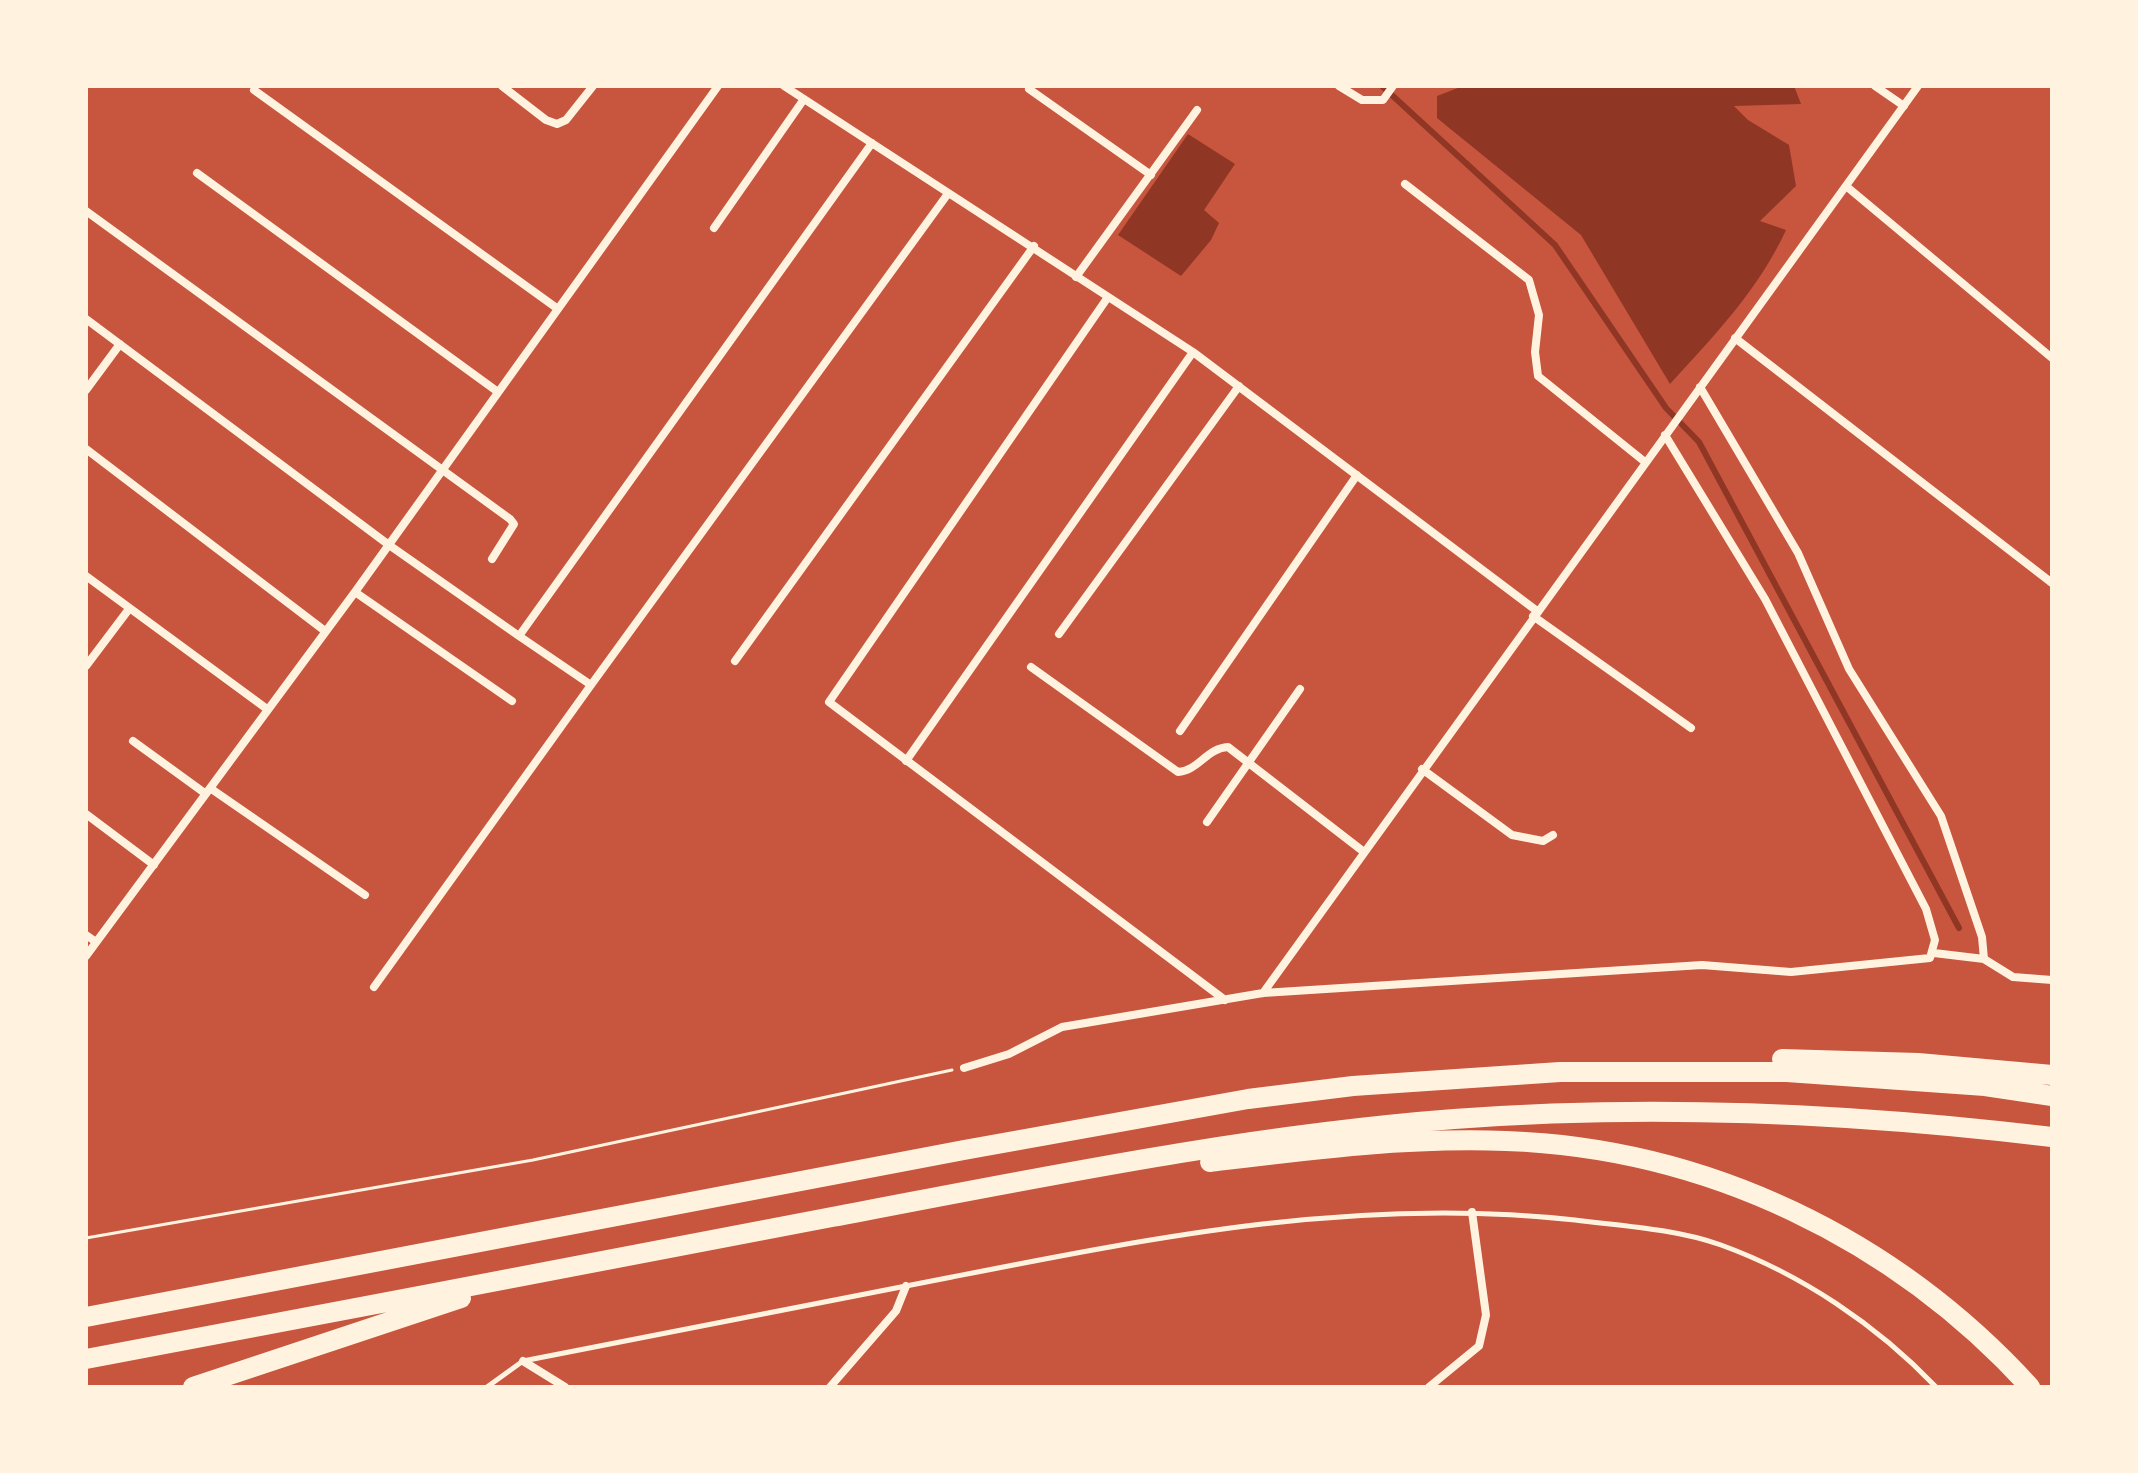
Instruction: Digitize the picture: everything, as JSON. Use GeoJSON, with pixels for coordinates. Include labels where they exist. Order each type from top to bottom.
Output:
{"type":"FeatureCollection","features":[{"type":"Feature","properties":{"kind":"highway"},"geometry":{"type":"LineString","coordinates":[[1456,1078],[1618,1058],[1903,1062],[2052,1075]]}},
{"type":"Feature","properties":{"kind":"highway"},"geometry":{"type":"LineString","coordinates":[[86,1317],[1233,1102],[1353,1086],[1560,1072],[1787,1072],[1985,1086],[2052,1096]]}},
{"type":"Feature","properties":{"kind":"highway"},"geometry":{"type":"LineString","coordinates":[[86,1359],[972,1190],[1257,1141],[1458,1119],[1670,1113],[1894,1120],[2052,1137]]}},
{"type":"Feature","properties":{"kind":"highway"},"geometry":{"type":"LineString","coordinates":[[972,1190],[1359,1146],[1479,1140],[1598,1150],[1726,1182],[1791,1208],[1849,1239],[1952,1310],[2030,1387]]}},
{"type":"Feature","properties":{"kind":"highway"},"geometry":{"type":"LineString","coordinates":[[193,1387],[549,1270]]}},
{"type":"Feature","properties":{"kind":"street"},"geometry":{"type":"LineString","coordinates":[[502,86],[546,120],[557,124],[566,120],[593,86]]}},
{"type":"Feature","properties":{"kind":"street"},"geometry":{"type":"LineString","coordinates":[[86,956],[355,592],[718,86]]}},
{"type":"Feature","properties":{"kind":"street"},"geometry":{"type":"LineString","coordinates":[[784,86],[947,195],[1034,246],[1076,277],[1193,352],[1535,614],[1691,728]]}},
{"type":"Feature","properties":{"kind":"street"},"geometry":{"type":"LineString","coordinates":[[1339,86],[1362,100],[1383,100],[1393,86]]}},
{"type":"Feature","properties":{"kind":"street"},"geometry":{"type":"LineString","coordinates":[[1875,86],[1904,106]]}},
{"type":"Feature","properties":{"kind":"street"},"geometry":{"type":"LineString","coordinates":[[1263,993],[1918,86]]}},
{"type":"Feature","properties":{"kind":"street"},"geometry":{"type":"LineString","coordinates":[[1029,89],[1151,175]]}},
{"type":"Feature","properties":{"kind":"street"},"geometry":{"type":"LineString","coordinates":[[254,90],[558,309]]}},
{"type":"Feature","properties":{"kind":"street"},"geometry":{"type":"LineString","coordinates":[[714,228],[804,99]]}},
{"type":"Feature","properties":{"kind":"street"},"geometry":{"type":"LineString","coordinates":[[1076,277],[1197,110]]}},
{"type":"Feature","properties":{"kind":"street"},"geometry":{"type":"LineString","coordinates":[[519,636],[872,143]]}},
{"type":"Feature","properties":{"kind":"street"},"geometry":{"type":"LineString","coordinates":[[197,173],[498,392]]}},
{"type":"Feature","properties":{"kind":"street"},"geometry":{"type":"LineString","coordinates":[[1405,184],[1529,280],[1539,315],[1535,352],[1538,376],[1645,462]]}},
{"type":"Feature","properties":{"kind":"street"},"geometry":{"type":"LineString","coordinates":[[1846,186],[2052,358]]}},
{"type":"Feature","properties":{"kind":"street"},"geometry":{"type":"LineString","coordinates":[[374,987],[947,195]]}},
{"type":"Feature","properties":{"kind":"street"},"geometry":{"type":"LineString","coordinates":[[86,211],[443,469],[514,524],[492,559]]}},
{"type":"Feature","properties":{"kind":"street"},"geometry":{"type":"LineString","coordinates":[[735,661],[1034,246]]}},
{"type":"Feature","properties":{"kind":"street"},"geometry":{"type":"LineString","coordinates":[[1108,297],[829,702],[1225,1000]]}},
{"type":"Feature","properties":{"kind":"street"},"geometry":{"type":"LineString","coordinates":[[86,319],[389,545],[591,685]]}},
{"type":"Feature","properties":{"kind":"street"},"geometry":{"type":"LineString","coordinates":[[1735,338],[2050,579]]}},
{"type":"Feature","properties":{"kind":"street"},"geometry":{"type":"LineString","coordinates":[[86,390],[120,344]]}},
{"type":"Feature","properties":{"kind":"street"},"geometry":{"type":"LineString","coordinates":[[906,761],[1193,352]]}},
{"type":"Feature","properties":{"kind":"street"},"geometry":{"type":"LineString","coordinates":[[1059,634],[1239,386]]}},
{"type":"Feature","properties":{"kind":"street"},"geometry":{"type":"LineString","coordinates":[[1700,387],[1798,553],[1849,669],[1941,816],[1978,923],[1984,959]]}},
{"type":"Feature","properties":{"kind":"street"},"geometry":{"type":"LineString","coordinates":[[964,1068],[1009,1054],[1062,1027],[1263,993],[1702,965],[1791,972],[1916,962],[1930,958],[1934,953],[1935,940],[1926,909],[1765,599],[1665,435]]}},
{"type":"Feature","properties":{"kind":"street"},"geometry":{"type":"LineString","coordinates":[[86,449],[325,631]]}},
{"type":"Feature","properties":{"kind":"street"},"geometry":{"type":"LineString","coordinates":[[1180,731],[1357,475]]}},
{"type":"Feature","properties":{"kind":"street"},"geometry":{"type":"LineString","coordinates":[[86,576],[267,709]]}},
{"type":"Feature","properties":{"kind":"street"},"geometry":{"type":"LineString","coordinates":[[355,592],[512,701]]}},
{"type":"Feature","properties":{"kind":"street"},"geometry":{"type":"LineString","coordinates":[[86,666],[129,609]]}},
{"type":"Feature","properties":{"kind":"street"},"geometry":{"type":"LineString","coordinates":[[1031,667],[1178,772],[1188,771],[1220,748],[1228,747],[1364,852]]}},
{"type":"Feature","properties":{"kind":"street"},"geometry":{"type":"LineString","coordinates":[[1207,822],[1300,689]]}},
{"type":"Feature","properties":{"kind":"street"},"geometry":{"type":"LineString","coordinates":[[133,741],[365,895]]}},
{"type":"Feature","properties":{"kind":"street"},"geometry":{"type":"LineString","coordinates":[[1422,769],[1512,835],[1543,841],[1553,835]]}},
{"type":"Feature","properties":{"kind":"street"},"geometry":{"type":"LineString","coordinates":[[86,814],[154,865]]}},
{"type":"Feature","properties":{"kind":"street"},"geometry":{"type":"LineString","coordinates":[[86,935],[96,942]]}},
{"type":"Feature","properties":{"kind":"street"},"geometry":{"type":"LineString","coordinates":[[1934,953],[1984,959],[2013,977],[2052,980]]}},
{"type":"Feature","properties":{"kind":"street"},"geometry":{"type":"LineString","coordinates":[[1429,1387],[1479,1346],[1486,1315],[1472,1212]]}},
{"type":"Feature","properties":{"kind":"street"},"geometry":{"type":"LineString","coordinates":[[830,1387],[896,1311],[906,1286]]}},
{"type":"Feature","properties":{"kind":"street"},"geometry":{"type":"LineString","coordinates":[[523,1361],[565,1387]]}},
{"type":"Feature","properties":{"kind":"lane"},"geometry":{"type":"LineString","coordinates":[[487,1387],[523,1361],[1155,1238],[1308,1216],[1472,1212],[1636,1227],[1719,1244],[1793,1276],[1852,1314],[1936,1387]]}},
{"type":"Feature","properties":{"kind":"path"},"geometry":{"type":"LineString","coordinates":[[86,1238],[533,1160],[964,1068]]}},
{"type":"Feature","properties":{"kind":"shaded area"},"geometry":{"type":"Polygon","coordinates":[[[1463,86],[1794,86],[1801,104],[1734,106],[1748,120],[1789,145],[1796,186],[1760,221],[1786,230],[1749,292],[1670,384],[1581,235],[1437,118],[1437,96],[1463,86]]]}},
{"type":"Feature","properties":{"kind":"shaded area"},"geometry":{"type":"Polygon","coordinates":[[[1188,134],[1235,164],[1204,210],[1219,223],[1211,240],[1181,276],[1118,235],[1188,134]]]}},
{"type":"Feature","properties":{"kind":"waterway"},"geometry":{"type":"LineString","coordinates":[[1382,86],[1555,245],[1666,408],[1699,442],[1959,928]]}}]}
